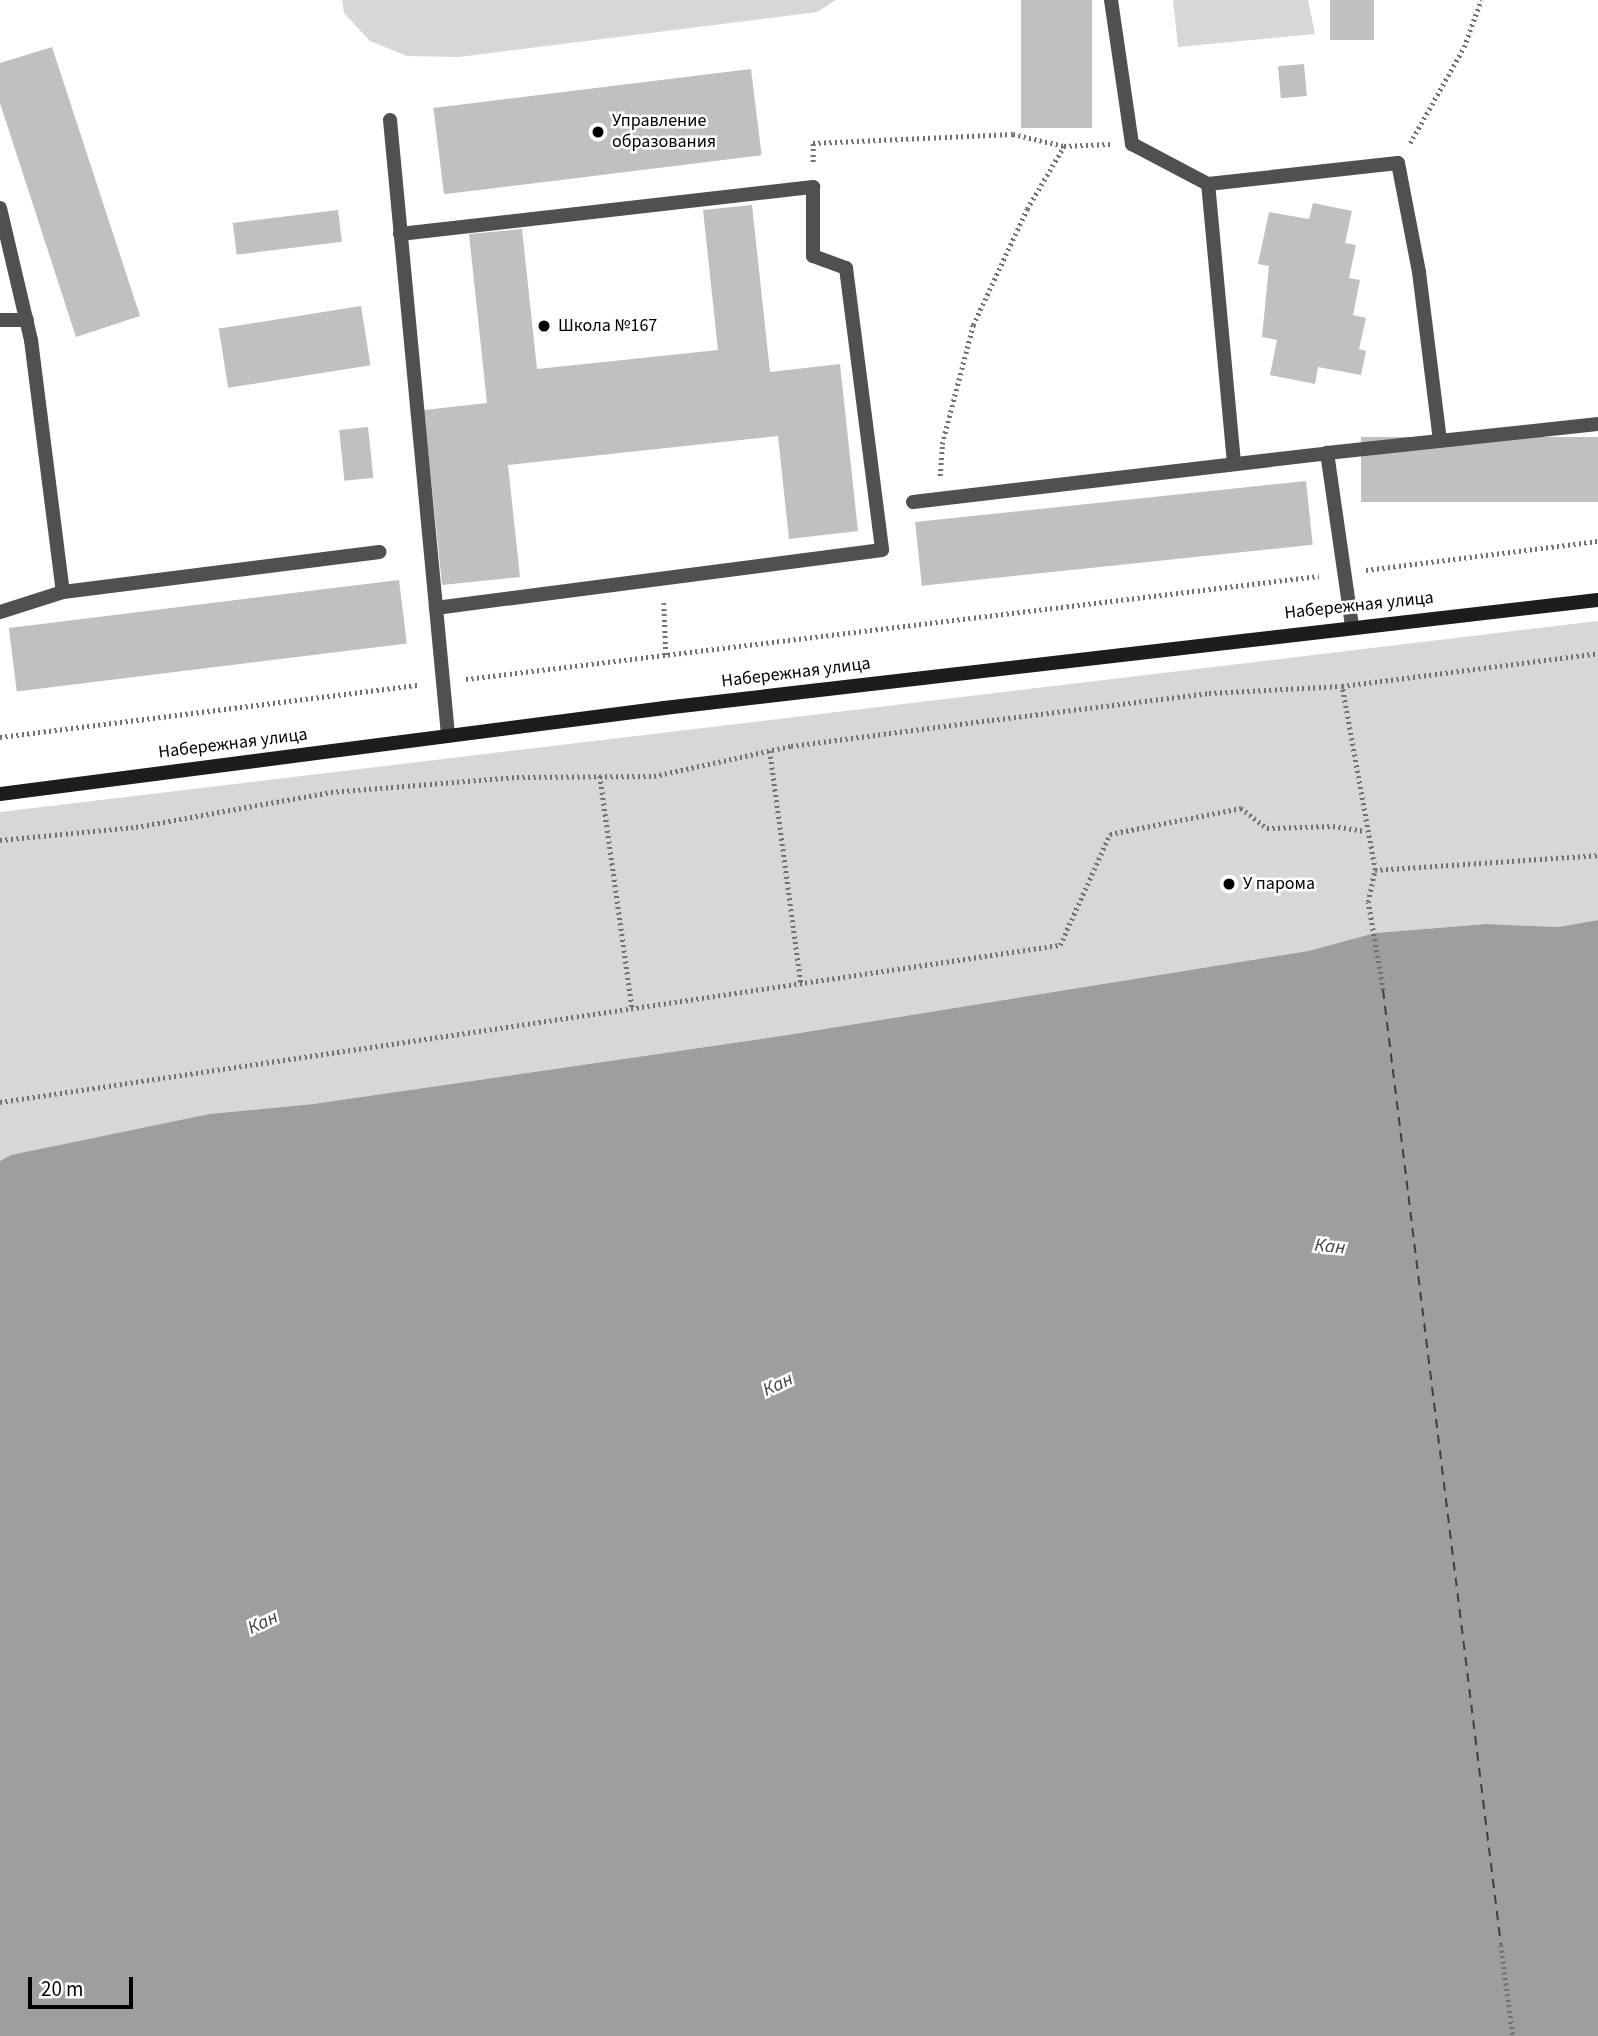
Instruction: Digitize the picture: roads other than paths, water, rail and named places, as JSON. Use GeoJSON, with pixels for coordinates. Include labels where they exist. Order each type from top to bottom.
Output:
{"type":"FeatureCollection","features":[{"type":"Feature","properties":{"kind":"main road","name":"Набережная улица"},"geometry":{"type":"LineString","coordinates":[[0,794],[448,735],[1352,626],[1598,600]]}},
{"type":"Feature","properties":{"kind":"lane"},"geometry":{"type":"LineString","coordinates":[[1111,0],[1132,144],[1208,184],[1398,163],[1419,272],[1440,441]]}},
{"type":"Feature","properties":{"kind":"lane"},"geometry":{"type":"LineString","coordinates":[[390,120],[448,735]]}},
{"type":"Feature","properties":{"kind":"lane"},"geometry":{"type":"LineString","coordinates":[[1208,184],[1234,463]]}},
{"type":"Feature","properties":{"kind":"lane"},"geometry":{"type":"LineString","coordinates":[[400,234],[813,187],[813,256],[846,268],[882,550],[436,608]]}},
{"type":"Feature","properties":{"kind":"lane"},"geometry":{"type":"LineString","coordinates":[[0,208],[27,320],[63,592]]}},
{"type":"Feature","properties":{"kind":"lane"},"geometry":{"type":"LineString","coordinates":[[0,320],[27,320]]}},
{"type":"Feature","properties":{"kind":"lane"},"geometry":{"type":"LineString","coordinates":[[913,502],[1234,463],[1598,424]]}},
{"type":"Feature","properties":{"kind":"lane"},"geometry":{"type":"LineString","coordinates":[[1327,453],[1352,626]]}},
{"type":"Feature","properties":{"kind":"lane"},"geometry":{"type":"LineString","coordinates":[[0,612],[63,592],[379,552]]}},
{"type":"Feature","properties":{"kind":"water","name":"Кан"},"geometry":{"type":"Polygon","coordinates":[[[1598,920],[1598,2036],[0,2036],[0,1161],[11,1155],[209,1114],[313,1104],[781,1036],[1308,951],[1375,933],[1486,924],[1558,927],[1598,920]]]}},
{"type":"Feature","properties":{"kind":"place","name":"Управление образования"},"geometry":{"type":"Point","coordinates":[598,132]}},
{"type":"Feature","properties":{"kind":"place","name":"Школа №167"},"geometry":{"type":"Point","coordinates":[544,326]}},
{"type":"Feature","properties":{"kind":"place","name":"У парома"},"geometry":{"type":"Point","coordinates":[1229,884]}}]}
